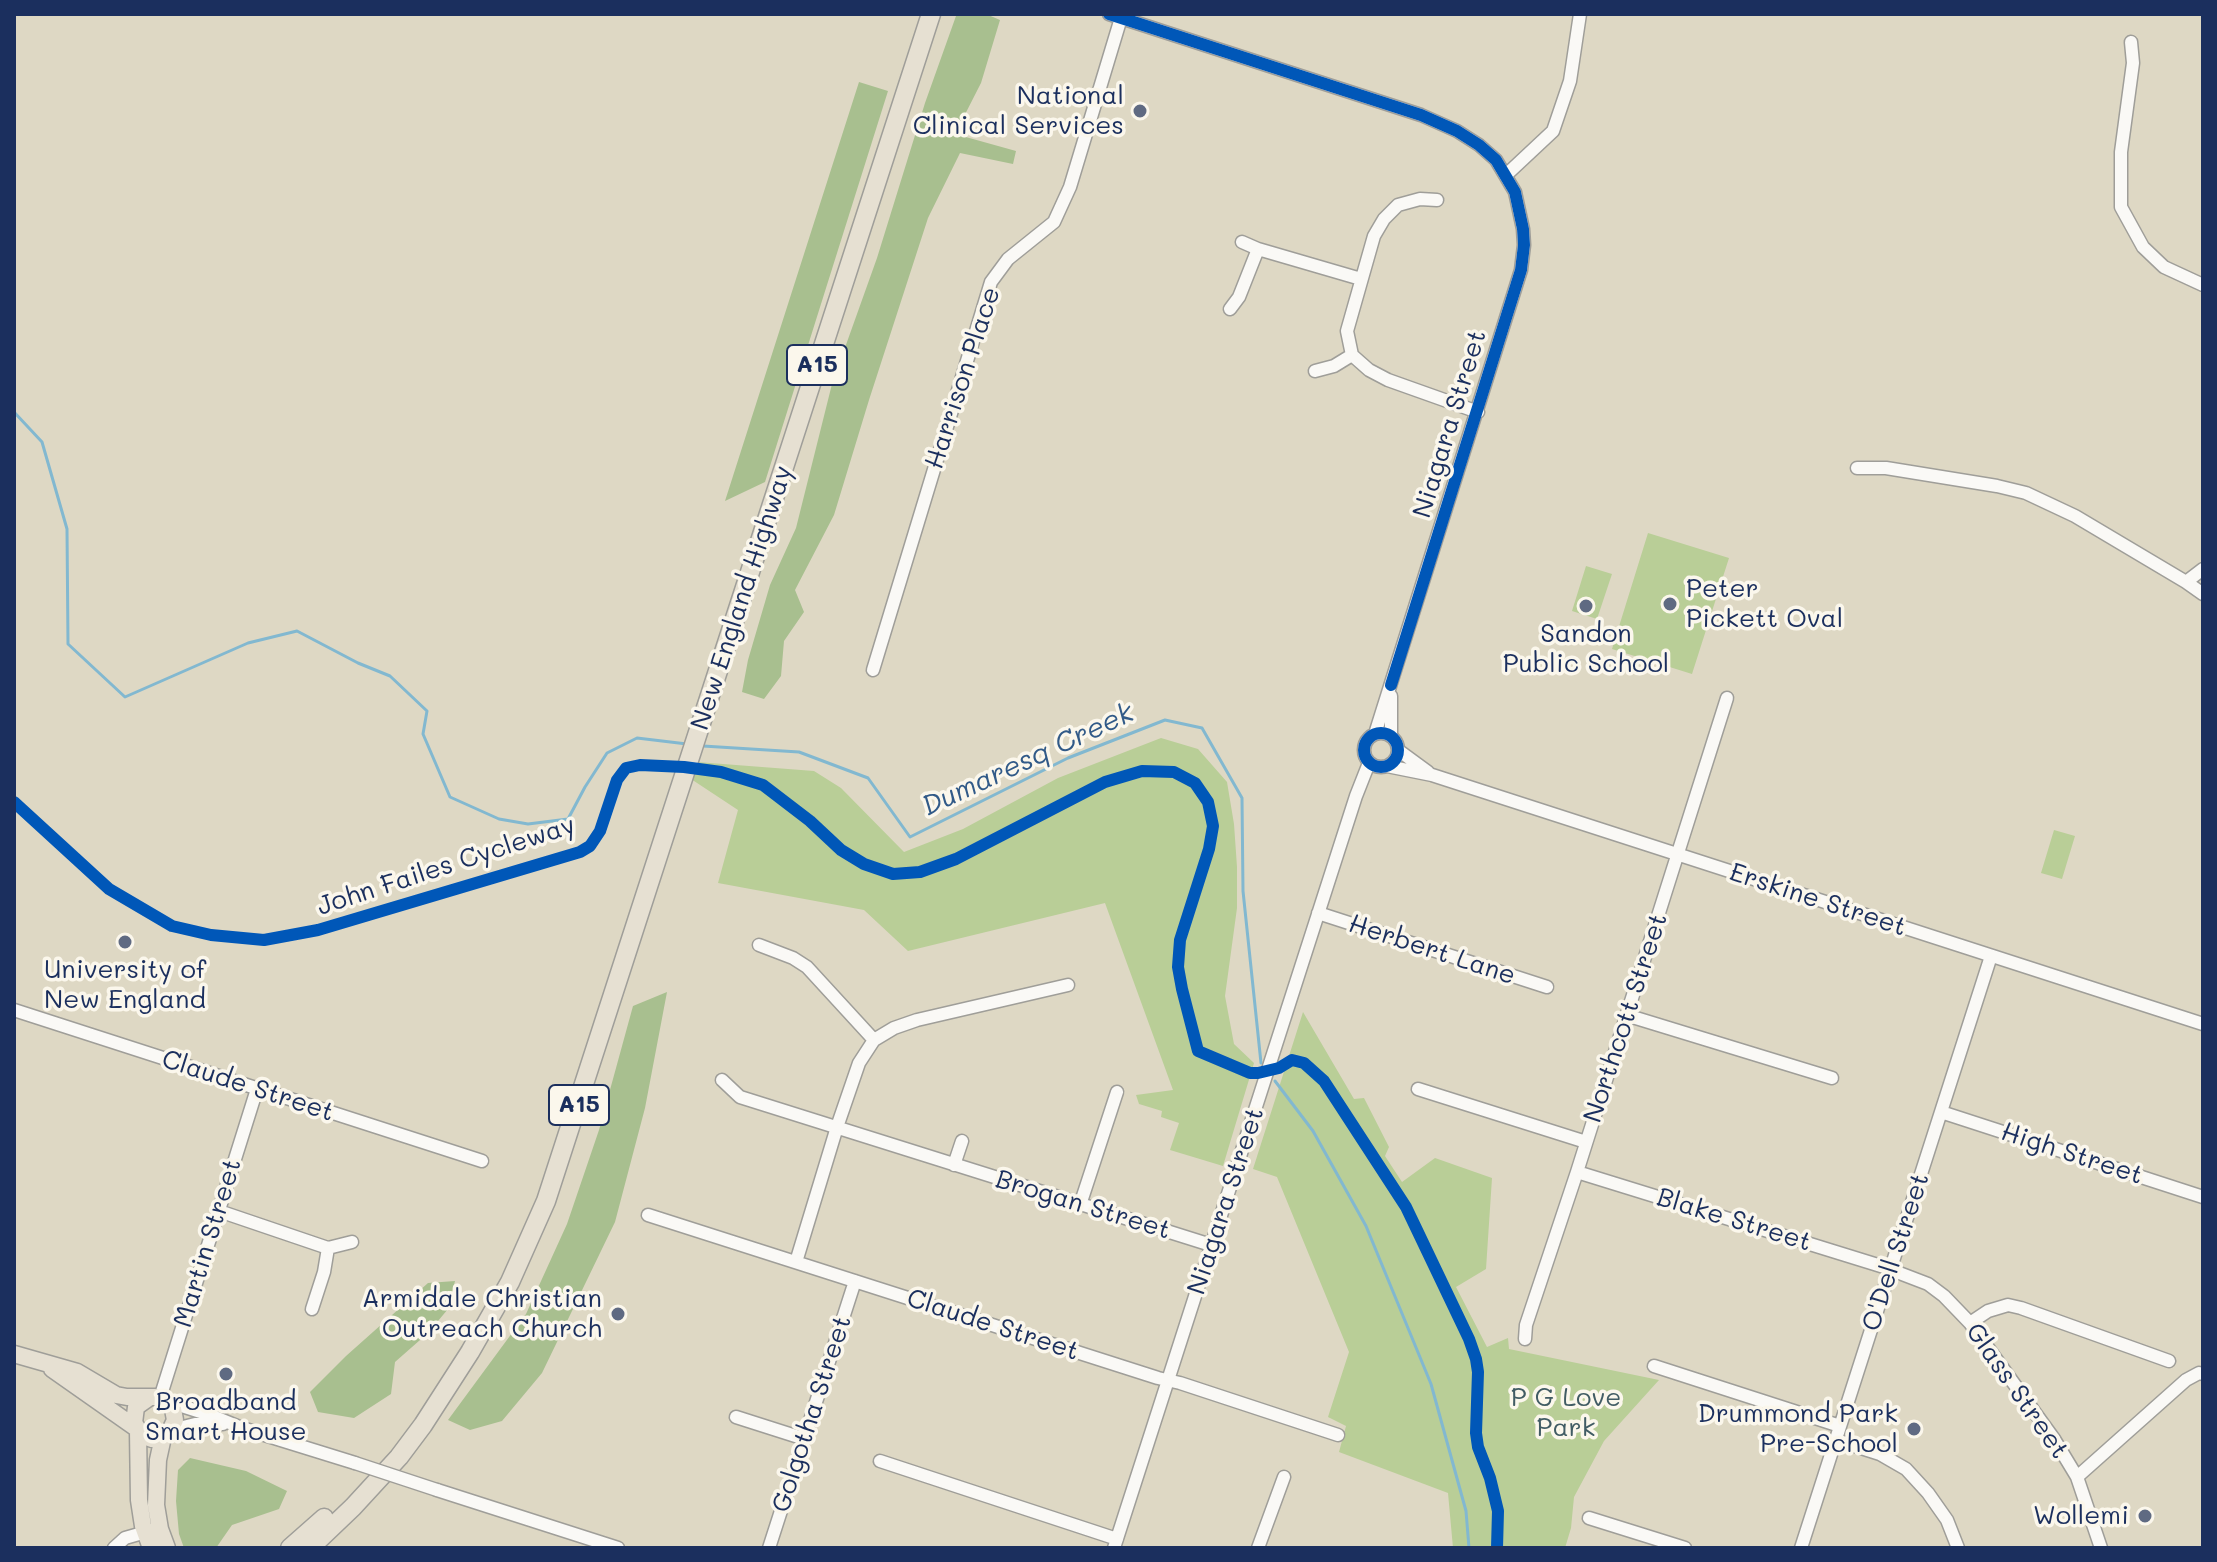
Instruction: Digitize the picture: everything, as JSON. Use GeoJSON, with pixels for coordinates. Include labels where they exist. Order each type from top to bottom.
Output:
{"type":"FeatureCollection","features":[{"type":"Feature","properties":{"kind":"highway","name":"New England Highway"},"geometry":{"type":"LineString","coordinates":[[310,1548],[399,1457],[423,1425],[510,1282],[546,1201],[931,14]]}},
{"type":"Feature","properties":{"kind":"highway","name":"New England Highway"},"geometry":{"type":"LineString","coordinates":[[290,1548],[356,1489],[441,1394]]}},
{"type":"Feature","properties":{"kind":"main road"},"geometry":{"type":"LineString","coordinates":[[14,1354],[77,1372],[116,1395],[158,1399],[173,1409],[175,1414],[167,1433],[156,1482],[152,1536]]}},
{"type":"Feature","properties":{"kind":"main road"},"geometry":{"type":"LineString","coordinates":[[49,1366],[152,1439],[167,1433]]}},
{"type":"Feature","properties":{"kind":"main road"},"geometry":{"type":"LineString","coordinates":[[158,1399],[136,1407],[133,1417],[137,1430],[137,1478],[152,1536],[167,1548]]}},
{"type":"Feature","properties":{"kind":"street"},"geometry":{"type":"LineString","coordinates":[[1115,16],[1421,115],[1479,145],[1496,160],[1506,175],[1553,131],[1570,81],[1580,14]]}},
{"type":"Feature","properties":{"kind":"street","name":"Harrison Place"},"geometry":{"type":"LineString","coordinates":[[873,670],[991,282],[1008,259],[1054,222],[1070,187],[1115,16]]}},
{"type":"Feature","properties":{"kind":"street"},"geometry":{"type":"LineString","coordinates":[[2131,42],[2133,63],[2121,152],[2121,207],[2143,247],[2164,267],[2203,285]]}},
{"type":"Feature","properties":{"kind":"street","name":"Niagara Street"},"geometry":{"type":"LineString","coordinates":[[1375,734],[1521,270],[1524,245],[1520,211],[1506,175]]}},
{"type":"Feature","properties":{"kind":"street"},"geometry":{"type":"LineString","coordinates":[[1437,200],[1420,199],[1398,205],[1384,219],[1374,236],[1347,331],[1352,355],[1369,370],[1388,380],[1478,412]]}},
{"type":"Feature","properties":{"kind":"street"},"geometry":{"type":"LineString","coordinates":[[1242,242],[1361,279]]}},
{"type":"Feature","properties":{"kind":"street"},"geometry":{"type":"LineString","coordinates":[[1230,309],[1239,297],[1258,249]]}},
{"type":"Feature","properties":{"kind":"street"},"geometry":{"type":"LineString","coordinates":[[1315,371],[1334,366],[1352,355]]}},
{"type":"Feature","properties":{"kind":"street"},"geometry":{"type":"LineString","coordinates":[[1857,468],[1886,468],[2026,493],[2075,516],[2203,594]]}},
{"type":"Feature","properties":{"kind":"street"},"geometry":{"type":"LineString","coordinates":[[2186,582],[2203,569]]}},
{"type":"Feature","properties":{"kind":"street","name":"Niagara Street"},"geometry":{"type":"LineString","coordinates":[[1391,685],[1391,736]]}},
{"type":"Feature","properties":{"kind":"street","name":"Northcott Street"},"geometry":{"type":"LineString","coordinates":[[1525,1339],[1526,1325],[1727,698]]}},
{"type":"Feature","properties":{"kind":"street"},"geometry":{"type":"LineString","coordinates":[[1375,734],[1391,736],[1398,750],[1395,760],[1387,766],[1377,767],[1365,757],[1364,746],[1375,734]]}},
{"type":"Feature","properties":{"kind":"street","name":"Erskine Street"},"geometry":{"type":"LineString","coordinates":[[1398,750],[1432,775]]}},
{"type":"Feature","properties":{"kind":"street","name":"Niagara Street"},"geometry":{"type":"LineString","coordinates":[[1115,1544],[1369,763]]}},
{"type":"Feature","properties":{"kind":"street","name":"Erskine Street"},"geometry":{"type":"LineString","coordinates":[[1387,766],[1432,775],[2203,1024]]}},
{"type":"Feature","properties":{"kind":"street","name":"Herbert Lane"},"geometry":{"type":"LineString","coordinates":[[1318,913],[1547,987]]}},
{"type":"Feature","properties":{"kind":"street"},"geometry":{"type":"LineString","coordinates":[[759,945],[807,967],[874,1040]]}},
{"type":"Feature","properties":{"kind":"street","name":"O'Dell Street"},"geometry":{"type":"LineString","coordinates":[[1801,1548],[1991,956]]}},
{"type":"Feature","properties":{"kind":"street"},"geometry":{"type":"LineString","coordinates":[[796,1262],[859,1063],[874,1040],[894,1028],[917,1020],[1068,985]]}},
{"type":"Feature","properties":{"kind":"street","name":"Claude Street"},"geometry":{"type":"LineString","coordinates":[[14,1010],[482,1161]]}},
{"type":"Feature","properties":{"kind":"street"},"geometry":{"type":"LineString","coordinates":[[1626,1015],[1832,1078]]}},
{"type":"Feature","properties":{"kind":"street","name":"Brogan Street"},"geometry":{"type":"LineString","coordinates":[[722,1080],[740,1097],[1211,1245]]}},
{"type":"Feature","properties":{"kind":"street","name":"Martin Street"},"geometry":{"type":"LineString","coordinates":[[158,1399],[257,1089]]}},
{"type":"Feature","properties":{"kind":"street"},"geometry":{"type":"LineString","coordinates":[[1418,1089],[1586,1142]]}},
{"type":"Feature","properties":{"kind":"street"},"geometry":{"type":"LineString","coordinates":[[1080,1205],[1117,1092]]}},
{"type":"Feature","properties":{"kind":"street","name":"High Street"},"geometry":{"type":"LineString","coordinates":[[1941,1112],[2203,1197]]}},
{"type":"Feature","properties":{"kind":"street"},"geometry":{"type":"LineString","coordinates":[[954,1165],[962,1141]]}},
{"type":"Feature","properties":{"kind":"street","name":"Blake Street"},"geometry":{"type":"LineString","coordinates":[[1577,1172],[1890,1269]]}},
{"type":"Feature","properties":{"kind":"street"},"geometry":{"type":"LineString","coordinates":[[219,1211],[328,1248],[352,1242]]}},
{"type":"Feature","properties":{"kind":"street","name":"Claude Street"},"geometry":{"type":"LineString","coordinates":[[648,1215],[1338,1435]]}},
{"type":"Feature","properties":{"kind":"street"},"geometry":{"type":"LineString","coordinates":[[312,1309],[328,1248]]}},
{"type":"Feature","properties":{"kind":"street","name":"Glass Street"},"geometry":{"type":"LineString","coordinates":[[1890,1269],[1928,1284],[1970,1323],[2054,1439],[2077,1477],[2101,1548]]}},
{"type":"Feature","properties":{"kind":"street","name":"Golgotha Street"},"geometry":{"type":"LineString","coordinates":[[769,1548],[855,1281]]}},
{"type":"Feature","properties":{"kind":"street"},"geometry":{"type":"LineString","coordinates":[[1970,1323],[1988,1311],[2008,1305],[2169,1361]]}},
{"type":"Feature","properties":{"kind":"street"},"geometry":{"type":"LineString","coordinates":[[1654,1366],[1840,1426]]}},
{"type":"Feature","properties":{"kind":"street"},"geometry":{"type":"LineString","coordinates":[[2077,1477],[2186,1380],[2203,1374]]}},
{"type":"Feature","properties":{"kind":"street"},"geometry":{"type":"LineString","coordinates":[[158,1399],[618,1548]]}},
{"type":"Feature","properties":{"kind":"street"},"geometry":{"type":"LineString","coordinates":[[736,1417],[805,1439]]}},
{"type":"Feature","properties":{"kind":"street"},"geometry":{"type":"LineString","coordinates":[[167,1433],[207,1423],[242,1428]]}},
{"type":"Feature","properties":{"kind":"street"},"geometry":{"type":"LineString","coordinates":[[1836,1440],[1880,1454],[1906,1469],[1947,1520],[1958,1548]]}},
{"type":"Feature","properties":{"kind":"street"},"geometry":{"type":"LineString","coordinates":[[880,1461],[1115,1544]]}},
{"type":"Feature","properties":{"kind":"street"},"geometry":{"type":"LineString","coordinates":[[1258,1548],[1284,1477]]}},
{"type":"Feature","properties":{"kind":"street"},"geometry":{"type":"LineString","coordinates":[[1589,1518],[1685,1548]]}},
{"type":"Feature","properties":{"kind":"street"},"geometry":{"type":"LineString","coordinates":[[114,1548],[125,1538],[152,1536]]}},
{"type":"Feature","properties":{"kind":"green space"},"geometry":{"type":"Polygon","coordinates":[[[986,14],[1000,20],[981,83],[955,134],[1016,151],[1013,164],[960,153],[928,218],[834,515],[795,590],[804,612],[784,641],[781,676],[764,699],[742,692],[748,660],[770,585],[796,528],[832,384],[877,258],[925,103],[956,16],[986,14]]]}},
{"type":"Feature","properties":{"kind":"green space"},"geometry":{"type":"Polygon","coordinates":[[[859,82],[888,91],[765,482],[725,501],[859,82]]]}},
{"type":"Feature","properties":{"kind":"green space","name":"Peter Pickett Oval"},"geometry":{"type":"Polygon","coordinates":[[[1648,533],[1729,558],[1692,674],[1612,649],[1648,533]]]}},
{"type":"Feature","properties":{"kind":"green space"},"geometry":{"type":"Polygon","coordinates":[[[1586,566],[1612,574],[1597,619],[1572,611],[1586,566]]]}},
{"type":"Feature","properties":{"kind":"green space"},"geometry":{"type":"Polygon","coordinates":[[[1161,738],[1198,749],[1227,782],[1234,824],[1237,908],[1225,996],[1234,1044],[1254,1063],[1223,1166],[1170,1150],[1179,1123],[1161,1117],[1162,1111],[1139,1104],[1136,1095],[1173,1090],[1105,903],[908,951],[864,910],[718,883],[738,810],[691,779],[697,762],[814,771],[841,788],[904,852],[963,829],[1058,778],[1161,738]]]}},
{"type":"Feature","properties":{"kind":"green space"},"geometry":{"type":"Polygon","coordinates":[[[2054,830],[2075,836],[2062,879],[2041,873],[2054,830]]]}},
{"type":"Feature","properties":{"kind":"green space"},"geometry":{"type":"Polygon","coordinates":[[[667,992],[645,1108],[615,1222],[542,1373],[502,1421],[470,1430],[448,1420],[526,1314],[567,1224],[599,1130],[633,1006],[667,992]]]}},
{"type":"Feature","properties":{"kind":"green space","name":"P G Love Park"},"geometry":{"type":"Polygon","coordinates":[[[1303,1012],[1354,1099],[1364,1098],[1389,1147],[1385,1156],[1402,1182],[1435,1158],[1492,1178],[1486,1269],[1456,1287],[1487,1347],[1508,1338],[1509,1349],[1659,1380],[1604,1441],[1574,1497],[1571,1528],[1565,1548],[1453,1548],[1448,1493],[1339,1452],[1346,1426],[1328,1417],[1349,1352],[1277,1177],[1253,1169],[1303,1012]]]}},
{"type":"Feature","properties":{"kind":"green space"},"geometry":{"type":"Polygon","coordinates":[[[455,1281],[448,1309],[428,1333],[395,1362],[391,1394],[354,1418],[318,1412],[310,1392],[346,1356],[428,1283],[455,1281]]]}},
{"type":"Feature","properties":{"kind":"green space"},"geometry":{"type":"Polygon","coordinates":[[[190,1458],[246,1471],[287,1491],[279,1509],[232,1525],[216,1548],[184,1548],[179,1534],[176,1501],[178,1470],[190,1458]]]}},
{"type":"Feature","properties":{"kind":"waterway","name":"Dumaresq Creek"},"geometry":{"type":"LineString","coordinates":[[14,412],[42,442],[67,529],[68,644],[125,697],[248,643],[297,631],[390,676],[427,711],[423,734],[450,797],[499,819],[528,824],[568,819],[607,753],[637,738],[687,744]]}},
{"type":"Feature","properties":{"kind":"waterway","name":"Dumaresq Creek"},"geometry":{"type":"LineString","coordinates":[[703,746],[799,752],[868,778],[910,837],[1068,758],[1165,720],[1202,728],[1242,798],[1243,891],[1261,1063]]}},
{"type":"Feature","properties":{"kind":"waterway","name":"Dumaresq Creek"},"geometry":{"type":"LineString","coordinates":[[1275,1081],[1313,1131],[1366,1226],[1431,1384],[1466,1511],[1469,1548]]}},
{"type":"Feature","properties":{"kind":"cycle path"},"geometry":{"type":"LineString","coordinates":[[1109,14],[1421,115],[1479,145],[1496,160],[1515,192],[1523,229],[1521,270],[1391,685]]}},
{"type":"Feature","properties":{"kind":"cycle path"},"geometry":{"type":"LineString","coordinates":[[1381,733],[1393,738],[1398,750],[1393,762],[1381,767],[1369,762],[1364,750],[1369,738],[1381,733]]}},
{"type":"Feature","properties":{"kind":"cycle path","name":"John Failes Cycleway"},"geometry":{"type":"LineString","coordinates":[[14,802],[109,889],[172,926],[211,935],[264,940],[318,930],[580,852],[590,846],[600,831],[617,780],[626,768],[640,765],[721,772],[763,785],[810,821],[841,850],[864,864],[893,874],[920,872],[956,859],[1105,782],[1142,771],[1174,772],[1195,783],[1208,802],[1213,826],[1209,849],[1180,940],[1178,967],[1198,1051],[1250,1073],[1279,1068],[1292,1060],[1304,1063],[1324,1081],[1406,1207],[1476,1359],[1476,1433],[1498,1511],[1497,1548]]}},
{"type":"Feature","properties":{"kind":"place","name":"National Clinical Services"},"geometry":{"type":"Point","coordinates":[1140,111]}},
{"type":"Feature","properties":{"kind":"place","name":"Peter Pickett Oval"},"geometry":{"type":"Point","coordinates":[1670,604]}},
{"type":"Feature","properties":{"kind":"place","name":"Sandon Public School"},"geometry":{"type":"Point","coordinates":[1586,606]}},
{"type":"Feature","properties":{"kind":"place","name":"University of New England"},"geometry":{"type":"Point","coordinates":[125,942]}},
{"type":"Feature","properties":{"kind":"place","name":"Armidale Christian Outreach Church"},"geometry":{"type":"Point","coordinates":[618,1314]}},
{"type":"Feature","properties":{"kind":"place","name":"Broadband Smart House"},"geometry":{"type":"Point","coordinates":[226,1374]}},
{"type":"Feature","properties":{"kind":"place","name":"Drummond Park Pre-School"},"geometry":{"type":"Point","coordinates":[1914,1429]}},
{"type":"Feature","properties":{"kind":"place","name":"Wollemi"},"geometry":{"type":"Point","coordinates":[2145,1516]}}]}
